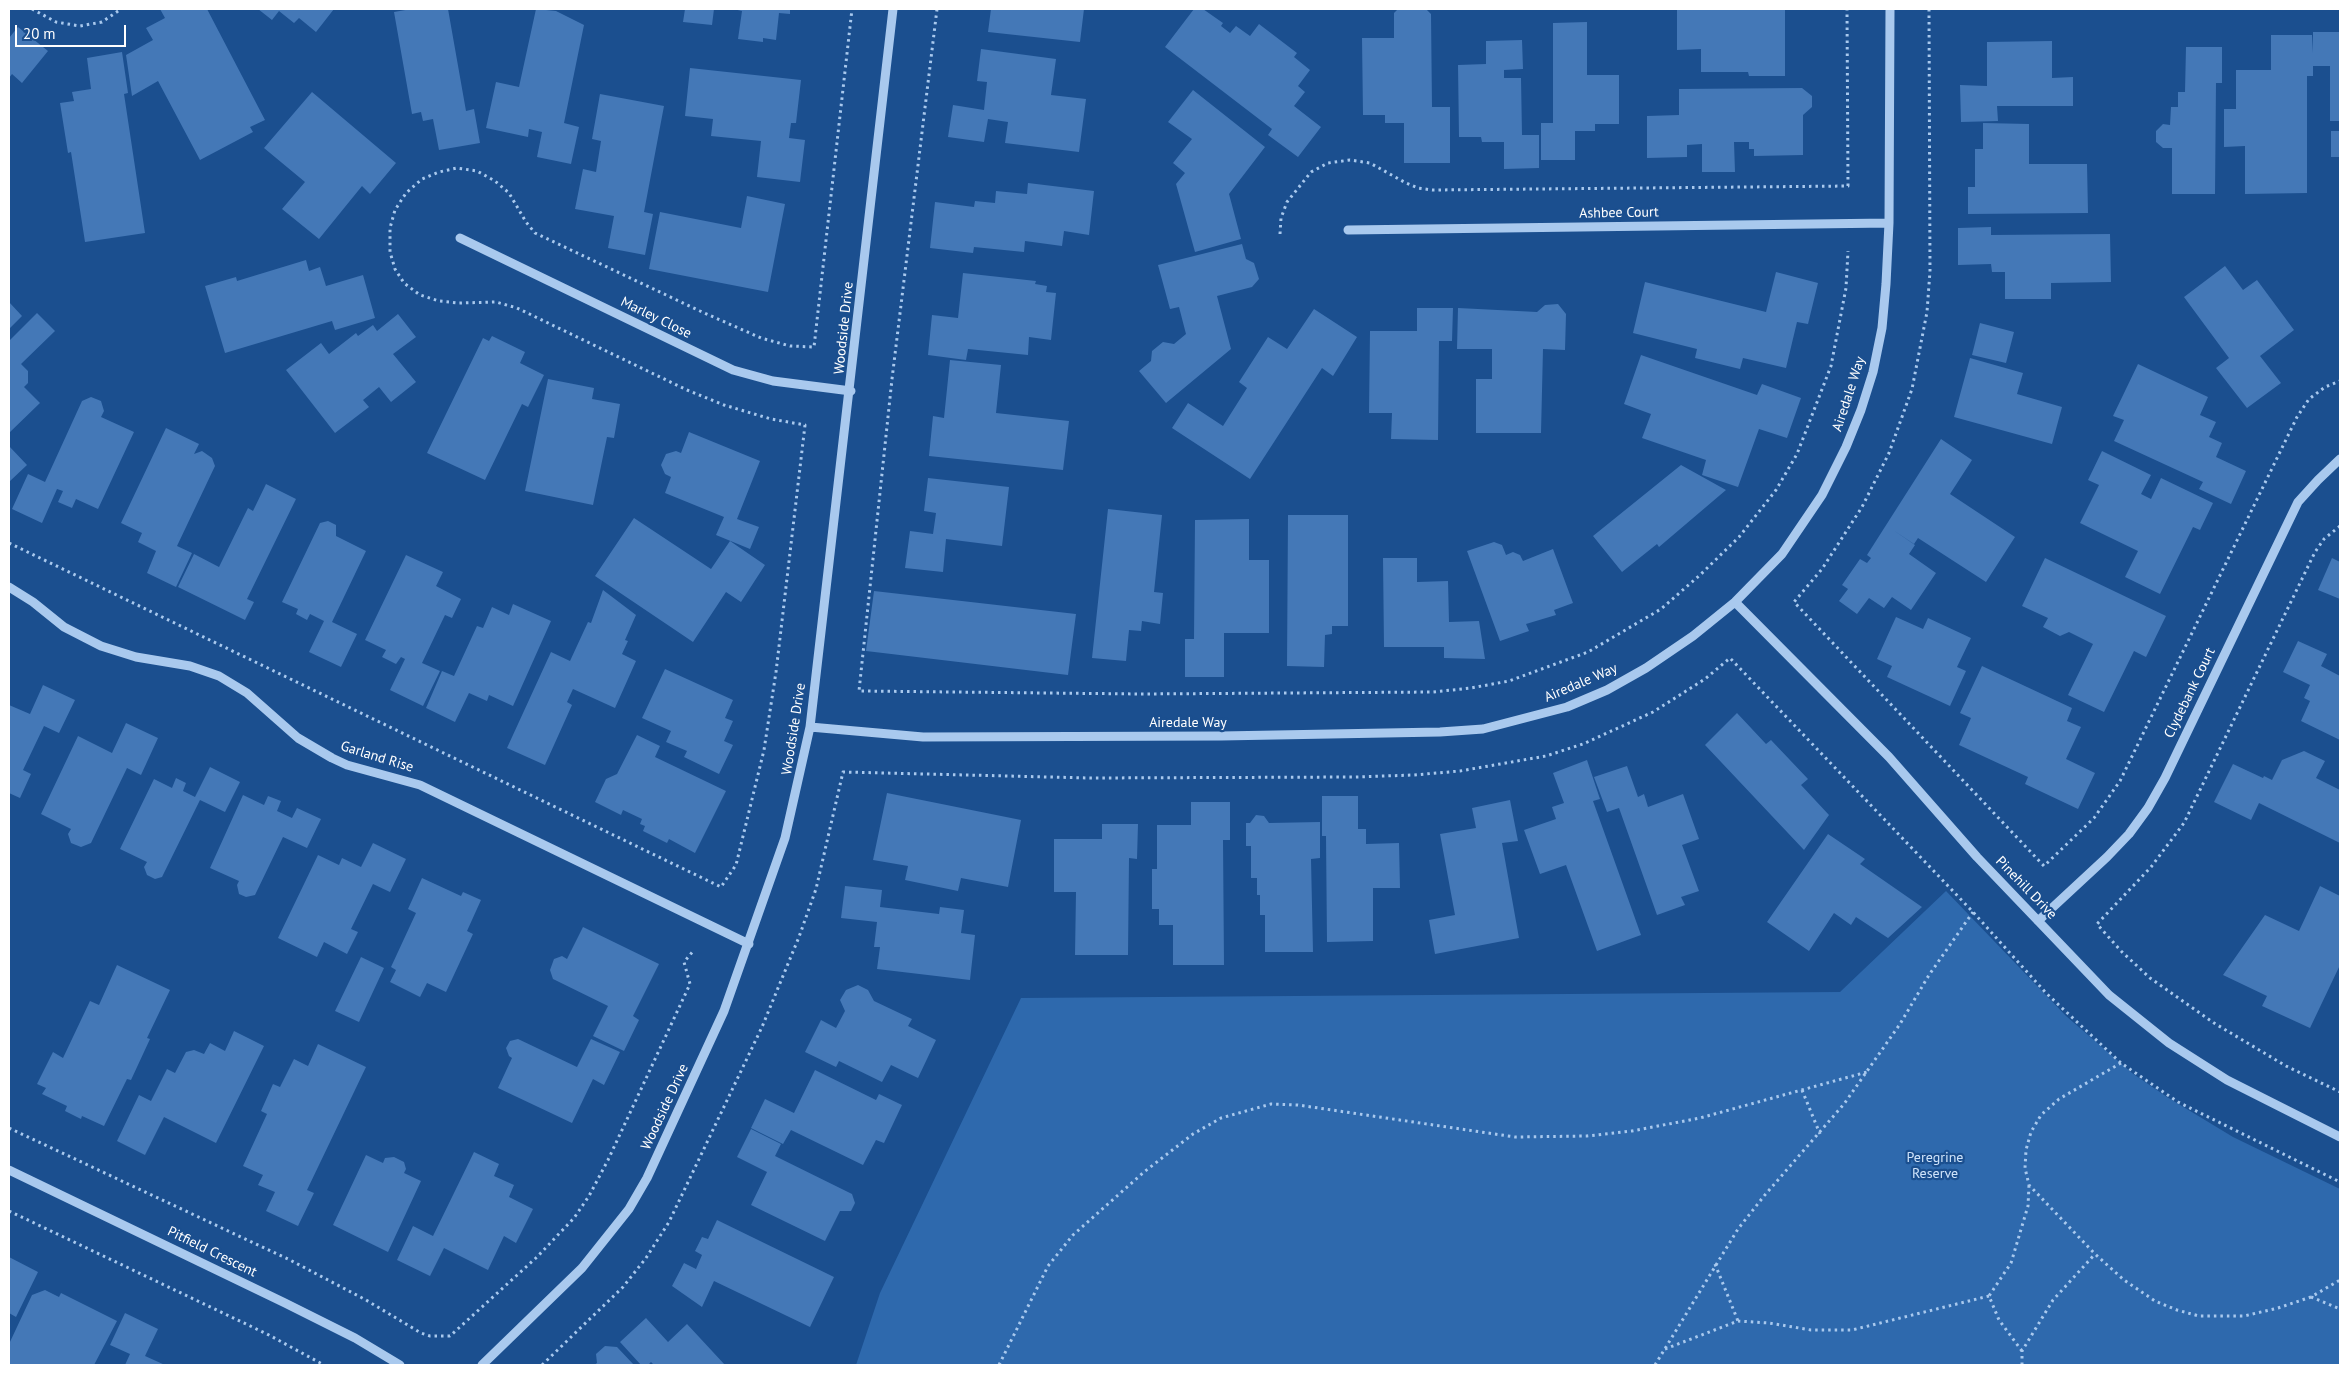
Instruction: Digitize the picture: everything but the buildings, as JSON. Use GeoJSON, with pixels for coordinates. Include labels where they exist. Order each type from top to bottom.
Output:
{"type":"FeatureCollection","features":[{"type":"Feature","properties":{"kind":"street","name":"Woodside Drive"},"geometry":{"type":"LineString","coordinates":[[482,1365],[582,1268],[629,1209],[647,1178],[720,1020],[749,944],[785,838],[810,727],[851,390],[893,9]]}},
{"type":"Feature","properties":{"kind":"street","name":"Airedale Way"},"geometry":{"type":"LineString","coordinates":[[810,727],[923,736],[1060,737],[1376,734],[1483,729],[1522,720],[1567,706],[1607,690],[1646,668],[1693,636],[1735,602],[1782,554],[1822,495],[1846,447],[1861,410],[1873,372],[1882,328],[1889,224],[1890,9]]}},
{"type":"Feature","properties":{"kind":"street","name":"Ashbee Court"},"geometry":{"type":"LineString","coordinates":[[1348,230],[1889,224]]}},
{"type":"Feature","properties":{"kind":"street","name":"Marley Close"},"geometry":{"type":"LineString","coordinates":[[460,238],[727,368],[773,381],[851,390]]}},
{"type":"Feature","properties":{"kind":"street","name":"Clydebank Court"},"geometry":{"type":"LineString","coordinates":[[2038,921],[2107,858],[2130,834],[2148,808],[2298,502],[2340,459]]}},
{"type":"Feature","properties":{"kind":"street","name":"Garland Rise"},"geometry":{"type":"LineString","coordinates":[[9,587],[33,602],[64,628],[101,646],[136,657],[190,666],[219,676],[247,693],[298,738],[332,758],[367,771],[420,785],[749,944]]}},
{"type":"Feature","properties":{"kind":"street","name":"Pinehill Drive"},"geometry":{"type":"LineString","coordinates":[[1735,602],[1889,757],[1977,857],[2109,995],[2169,1043],[2227,1080],[2340,1137]]}},
{"type":"Feature","properties":{"kind":"street","name":"Pitfield Crescent"},"geometry":{"type":"LineString","coordinates":[[9,1170],[285,1303],[355,1338],[400,1365]]}},
{"type":"Feature","properties":{"kind":"path"},"geometry":{"type":"LineString","coordinates":[[32,9],[56,22],[80,26],[102,22],[121,9]]}},
{"type":"Feature","properties":{"kind":"path"},"geometry":{"type":"LineString","coordinates":[[814,347],[852,9]]}},
{"type":"Feature","properties":{"kind":"path"},"geometry":{"type":"LineString","coordinates":[[937,9],[892,379],[859,691],[1141,694],[1433,692],[1509,681],[1588,652],[1661,609],[1739,537],[1776,490],[1797,454],[1831,366],[1846,288],[1848,251]]}},
{"type":"Feature","properties":{"kind":"path"},"geometry":{"type":"LineString","coordinates":[[1280,234],[1281,218],[1287,202],[1311,172],[1328,163],[1350,160],[1370,163],[1406,183],[1418,188],[1432,190],[1848,186],[1847,9]]}},
{"type":"Feature","properties":{"kind":"path"},"geometry":{"type":"LineString","coordinates":[[1794,602],[2044,866],[2094,818],[2120,781],[2297,417],[2309,399],[2325,387],[2340,381]]}},
{"type":"Feature","properties":{"kind":"path"},"geometry":{"type":"LineString","coordinates":[[9,543],[721,886],[736,865],[764,750],[776,672],[805,425]]}},
{"type":"Feature","properties":{"kind":"path"},"geometry":{"type":"LineString","coordinates":[[2340,526],[2324,539],[2315,552],[2184,823],[2151,867],[2097,924],[2121,951],[2150,978],[2214,1023],[2286,1066],[2340,1092]]}},
{"type":"Feature","properties":{"kind":"path"},"geometry":{"type":"LineString","coordinates":[[1730,658],[1973,912],[2046,993],[2121,1063],[2178,1102],[2340,1182]]}},
{"type":"Feature","properties":{"kind":"path"},"geometry":{"type":"LineString","coordinates":[[542,1365],[623,1287],[646,1258],[669,1222],[762,1027],[799,937],[816,889],[844,772]]}},
{"type":"Feature","properties":{"kind":"path"},"geometry":{"type":"LineString","coordinates":[[1656,1365],[1715,1264],[1738,1229],[1764,1196],[1820,1134],[1867,1072],[1900,1024],[1929,975],[1973,912]]}},
{"type":"Feature","properties":{"kind":"path"},"geometry":{"type":"LineString","coordinates":[[9,1128],[290,1260],[366,1300],[421,1333],[436,1337],[450,1336],[538,1257],[574,1218],[589,1196],[608,1160],[690,984],[684,962],[694,950]]}},
{"type":"Feature","properties":{"kind":"path"},"geometry":{"type":"LineString","coordinates":[[1664,1349],[1738,1321],[1769,1323],[1811,1330],[1852,1330],[1989,1296],[2011,1263],[2028,1206],[2028,1185],[2025,1168],[2026,1150],[2031,1132],[2042,1115],[2059,1099],[2121,1063]]}},
{"type":"Feature","properties":{"kind":"path"},"geometry":{"type":"LineString","coordinates":[[999,1365],[1048,1266],[1073,1235],[1144,1172],[1193,1134],[1220,1118],[1271,1104],[1298,1105],[1461,1130],[1515,1136],[1587,1136],[1632,1132],[1700,1118],[1867,1072]]}},
{"type":"Feature","properties":{"kind":"path"},"geometry":{"type":"LineString","coordinates":[[1802,1090],[1820,1134]]}},
{"type":"Feature","properties":{"kind":"path"},"geometry":{"type":"LineString","coordinates":[[2028,1185],[2095,1254],[2124,1280],[2155,1301],[2177,1310],[2199,1316],[2244,1316],[2312,1297],[2340,1280]]}},
{"type":"Feature","properties":{"kind":"path"},"geometry":{"type":"LineString","coordinates":[[9,1211],[267,1334],[324,1365]]}},
{"type":"Feature","properties":{"kind":"path"},"geometry":{"type":"LineString","coordinates":[[2022,1365],[2022,1351],[2052,1300],[2095,1254]]}},
{"type":"Feature","properties":{"kind":"path"},"geometry":{"type":"LineString","coordinates":[[1715,1264],[1738,1321]]}},
{"type":"Feature","properties":{"kind":"path"},"geometry":{"type":"LineString","coordinates":[[1989,1296],[2000,1320],[2022,1351]]}},
{"type":"Feature","properties":{"kind":"path"},"geometry":{"type":"LineString","coordinates":[[2312,1297],[2340,1309]]}},
{"type":"Feature","properties":{"kind":"green space","name":"Peregrine Reserve"},"geometry":{"type":"Polygon","coordinates":[[[1946,891],[2066,1016],[2132,1073],[2167,1097],[2233,1137],[2340,1189],[2340,1365],[856,1365],[880,1293],[1021,998],[1840,992],[1946,891]]]}}]}
